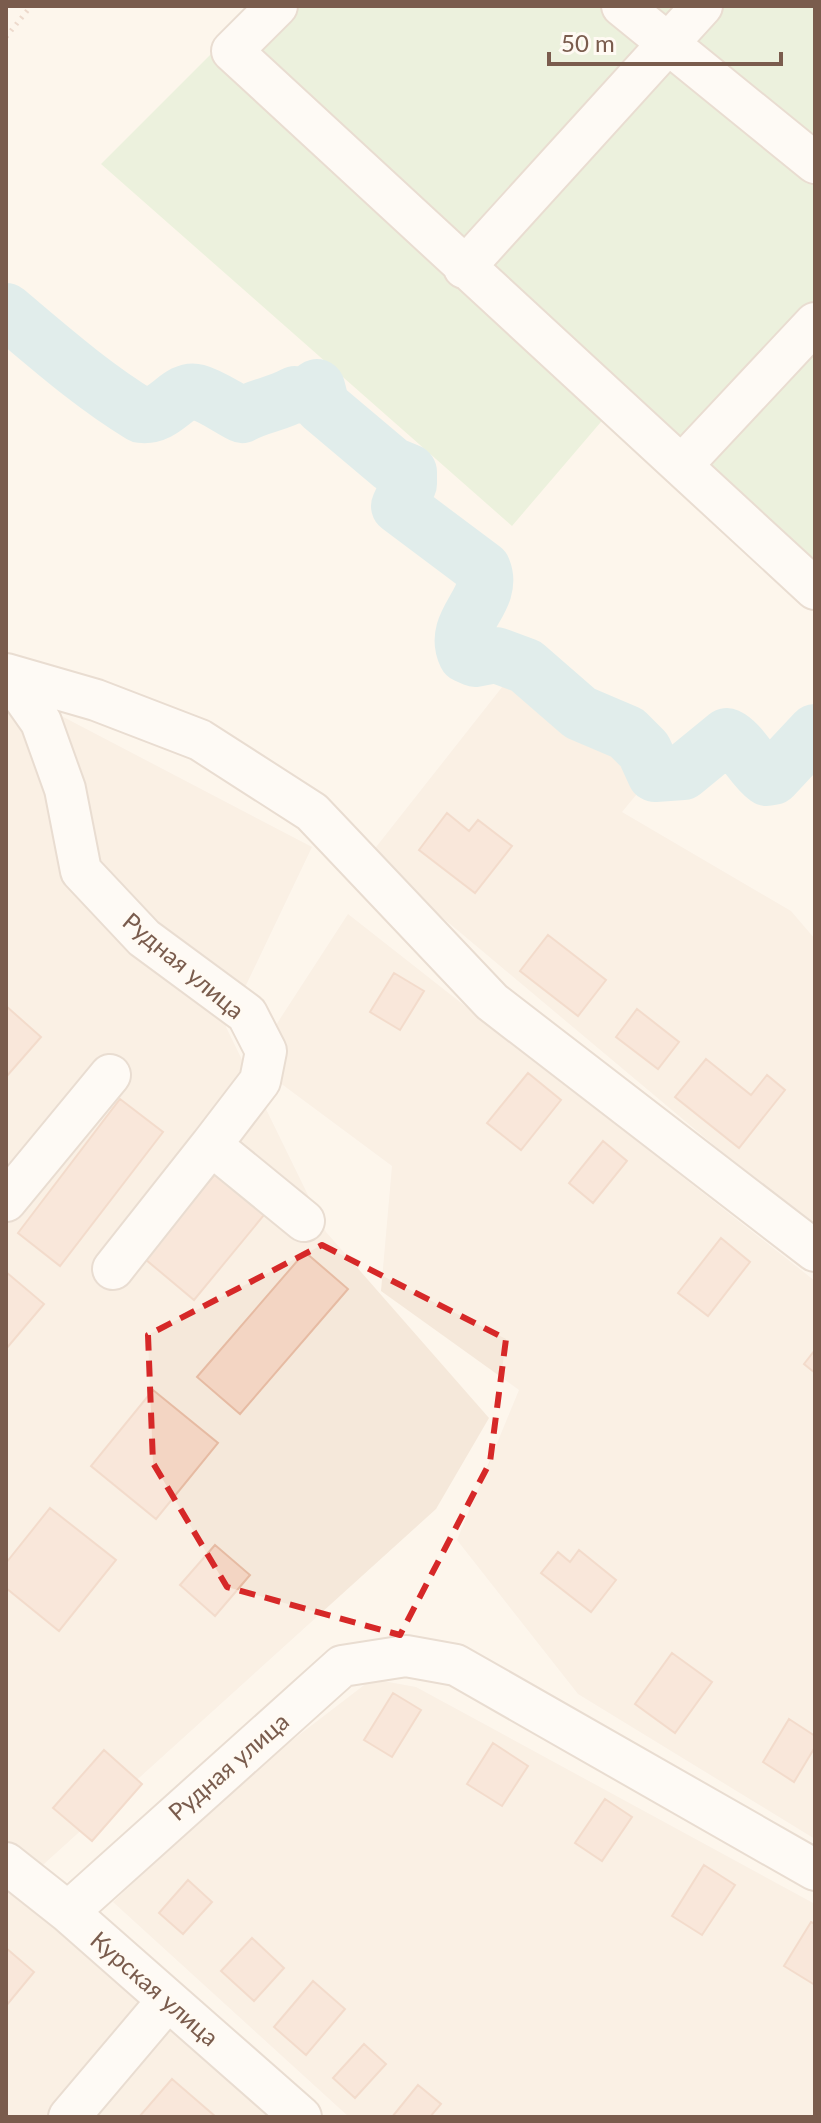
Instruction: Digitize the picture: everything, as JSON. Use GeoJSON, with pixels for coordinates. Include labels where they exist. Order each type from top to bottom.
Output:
{"type":"FeatureCollection","features":[{"type":"Feature","properties":{"kind":"street"},"geometry":{"type":"LineString","coordinates":[[277,6],[232,51],[815,589]]}},
{"type":"Feature","properties":{"kind":"street"},"geometry":{"type":"LineString","coordinates":[[622,6],[815,163]]}},
{"type":"Feature","properties":{"kind":"street"},"geometry":{"type":"LineString","coordinates":[[464,268],[702,6]]}},
{"type":"Feature","properties":{"kind":"street"},"geometry":{"type":"LineString","coordinates":[[683,464],[815,323]]}},
{"type":"Feature","properties":{"kind":"street"},"geometry":{"type":"LineString","coordinates":[[7,674],[96,700],[200,740],[312,812],[492,1002],[815,1251]]}},
{"type":"Feature","properties":{"kind":"street","name":"Рудная улица"},"geometry":{"type":"LineString","coordinates":[[7,674],[41,722],[65,789],[81,871],[144,938],[247,1014],[266,1051],[260,1081],[113,1269]]}},
{"type":"Feature","properties":{"kind":"street"},"geometry":{"type":"LineString","coordinates":[[6,1201],[110,1075]]}},
{"type":"Feature","properties":{"kind":"street"},"geometry":{"type":"LineString","coordinates":[[211,1145],[304,1221]]}},
{"type":"Feature","properties":{"kind":"street","name":"Рудная улица"},"geometry":{"type":"LineString","coordinates":[[68,1912],[342,1666],[406,1656],[456,1665],[815,1870]]}},
{"type":"Feature","properties":{"kind":"street","name":"Курская улица"},"geometry":{"type":"LineString","coordinates":[[6,1863],[68,1912],[297,2116]]}},
{"type":"Feature","properties":{"kind":"street"},"geometry":{"type":"LineString","coordinates":[[69,2117],[168,2000]]}},
{"type":"Feature","properties":{"kind":"path"},"geometry":{"type":"LineString","coordinates":[[6,37],[31,6]]}},
{"type":"Feature","properties":{"kind":"highlighted area"},"geometry":{"type":"Polygon","coordinates":[[[322,1245],[506,1339],[490,1462],[400,1635],[227,1587],[153,1463],[148,1335],[322,1245]]]}},
{"type":"Feature","properties":{"kind":"shaded area"},"geometry":{"type":"Polygon","coordinates":[[[514,672],[651,777],[622,812],[791,911],[815,939],[815,1230],[369,856],[514,672]]]}},
{"type":"Feature","properties":{"kind":"shaded area"},"geometry":{"type":"Polygon","coordinates":[[[6,687],[312,847],[226,1027],[326,1232],[489,1418],[436,1509],[13,1892],[278,2117],[6,2117],[6,687]]]}},
{"type":"Feature","properties":{"kind":"shaded area"},"geometry":{"type":"Polygon","coordinates":[[[348,914],[815,1281],[815,1839],[578,1694],[457,1540],[519,1390],[381,1291],[392,1166],[252,1062],[348,914]]]}},
{"type":"Feature","properties":{"kind":"shaded area"},"geometry":{"type":"Polygon","coordinates":[[[372,1679],[416,1687],[815,1904],[815,2117],[349,2117],[113,1902],[248,1774],[372,1679]]]}},
{"type":"Feature","properties":{"kind":"green space"},"geometry":{"type":"Polygon","coordinates":[[[259,6],[815,6],[815,603],[612,409],[512,526],[101,164],[259,6]]]}},
{"type":"Feature","properties":{"kind":"building"},"geometry":{"type":"Polygon","coordinates":[[[447,813],[469,831],[478,820],[512,846],[475,893],[419,850],[447,813]]]}},
{"type":"Feature","properties":{"kind":"building"},"geometry":{"type":"Polygon","coordinates":[[[548,935],[606,980],[578,1016],[520,971],[548,935]]]}},
{"type":"Feature","properties":{"kind":"building"},"geometry":{"type":"Polygon","coordinates":[[[394,973],[424,991],[400,1030],[370,1012],[394,973]]]}},
{"type":"Feature","properties":{"kind":"building"},"geometry":{"type":"Polygon","coordinates":[[[6,1006],[41,1037],[6,1077],[6,1006]]]}},
{"type":"Feature","properties":{"kind":"building"},"geometry":{"type":"Polygon","coordinates":[[[637,1009],[679,1042],[658,1069],[616,1037],[637,1009]]]}},
{"type":"Feature","properties":{"kind":"building"},"geometry":{"type":"Polygon","coordinates":[[[706,1059],[751,1095],[767,1075],[785,1090],[739,1148],[675,1097],[706,1059]]]}},
{"type":"Feature","properties":{"kind":"building"},"geometry":{"type":"Polygon","coordinates":[[[528,1073],[561,1100],[521,1150],[487,1123],[528,1073]]]}},
{"type":"Feature","properties":{"kind":"building"},"geometry":{"type":"Polygon","coordinates":[[[120,1099],[163,1132],[60,1266],[18,1233],[120,1099]]]}},
{"type":"Feature","properties":{"kind":"building"},"geometry":{"type":"Polygon","coordinates":[[[603,1141],[627,1161],[593,1203],[569,1183],[603,1141]]]}},
{"type":"Feature","properties":{"kind":"building"},"geometry":{"type":"Polygon","coordinates":[[[215,1174],[264,1215],[194,1300],[145,1259],[215,1174]]]}},
{"type":"Feature","properties":{"kind":"building"},"geometry":{"type":"Polygon","coordinates":[[[721,1238],[750,1262],[708,1316],[678,1293],[721,1238]]]}},
{"type":"Feature","properties":{"kind":"building"},"geometry":{"type":"Polygon","coordinates":[[[305,1252],[348,1289],[240,1414],[197,1377],[305,1252]]]}},
{"type":"Feature","properties":{"kind":"building"},"geometry":{"type":"Polygon","coordinates":[[[6,1272],[44,1304],[6,1349],[6,1272]]]}},
{"type":"Feature","properties":{"kind":"building"},"geometry":{"type":"Polygon","coordinates":[[[815,1350],[815,1373],[804,1364],[815,1350]]]}},
{"type":"Feature","properties":{"kind":"building"},"geometry":{"type":"Polygon","coordinates":[[[153,1390],[218,1443],[156,1519],[91,1466],[153,1390]]]}},
{"type":"Feature","properties":{"kind":"building"},"geometry":{"type":"Polygon","coordinates":[[[50,1508],[116,1560],[59,1631],[6,1588],[6,1563],[50,1508]]]}},
{"type":"Feature","properties":{"kind":"building"},"geometry":{"type":"Polygon","coordinates":[[[215,1545],[250,1575],[215,1616],[180,1585],[215,1545]]]}},
{"type":"Feature","properties":{"kind":"building"},"geometry":{"type":"Polygon","coordinates":[[[579,1550],[616,1580],[591,1612],[541,1573],[558,1552],[570,1562],[579,1550]]]}},
{"type":"Feature","properties":{"kind":"building"},"geometry":{"type":"Polygon","coordinates":[[[672,1653],[712,1682],[675,1733],[635,1704],[672,1653]]]}},
{"type":"Feature","properties":{"kind":"building"},"geometry":{"type":"Polygon","coordinates":[[[393,1693],[421,1710],[392,1757],[364,1740],[393,1693]]]}},
{"type":"Feature","properties":{"kind":"building"},"geometry":{"type":"Polygon","coordinates":[[[789,1719],[815,1736],[815,1747],[794,1782],[763,1762],[789,1719]]]}},
{"type":"Feature","properties":{"kind":"building"},"geometry":{"type":"Polygon","coordinates":[[[493,1743],[528,1766],[502,1806],[467,1784],[493,1743]]]}},
{"type":"Feature","properties":{"kind":"building"},"geometry":{"type":"Polygon","coordinates":[[[104,1750],[142,1784],[92,1841],[53,1808],[104,1750]]]}},
{"type":"Feature","properties":{"kind":"building"},"geometry":{"type":"Polygon","coordinates":[[[605,1799],[632,1817],[602,1861],[575,1843],[605,1799]]]}},
{"type":"Feature","properties":{"kind":"building"},"geometry":{"type":"Polygon","coordinates":[[[704,1865],[735,1885],[702,1935],[672,1916],[704,1865]]]}},
{"type":"Feature","properties":{"kind":"building"},"geometry":{"type":"Polygon","coordinates":[[[188,1880],[212,1902],[183,1934],[159,1913],[188,1880]]]}},
{"type":"Feature","properties":{"kind":"building"},"geometry":{"type":"Polygon","coordinates":[[[811,1922],[815,1924],[815,1985],[784,1966],[811,1922]]]}},
{"type":"Feature","properties":{"kind":"building"},"geometry":{"type":"Polygon","coordinates":[[[252,1938],[284,1968],[254,2001],[221,1971],[252,1938]]]}},
{"type":"Feature","properties":{"kind":"building"},"geometry":{"type":"Polygon","coordinates":[[[6,1948],[34,1972],[6,2006],[6,1948]]]}},
{"type":"Feature","properties":{"kind":"building"},"geometry":{"type":"Polygon","coordinates":[[[313,1981],[345,2009],[306,2055],[274,2027],[313,1981]]]}},
{"type":"Feature","properties":{"kind":"building"},"geometry":{"type":"Polygon","coordinates":[[[364,2044],[386,2064],[355,2098],[333,2078],[364,2044]]]}},
{"type":"Feature","properties":{"kind":"building"},"geometry":{"type":"Polygon","coordinates":[[[172,2079],[216,2117],[139,2117],[172,2079]]]}},
{"type":"Feature","properties":{"kind":"building"},"geometry":{"type":"Polygon","coordinates":[[[418,2085],[441,2104],[430,2117],[392,2117],[418,2085]]]}},
{"type":"Feature","properties":{"kind":"waterway"},"geometry":{"type":"LineString","coordinates":[[6,311],[55,353],[141,415],[158,412],[190,392],[208,396],[242,415],[295,394],[305,396],[317,387],[322,406],[392,465],[409,472],[409,484],[399,506],[483,569],[484,591],[464,632],[466,655],[475,659],[496,655],[526,666],[580,713],[627,733],[644,750],[655,774],[683,772],[727,736],[767,778],[773,777],[815,732]]}}]}
